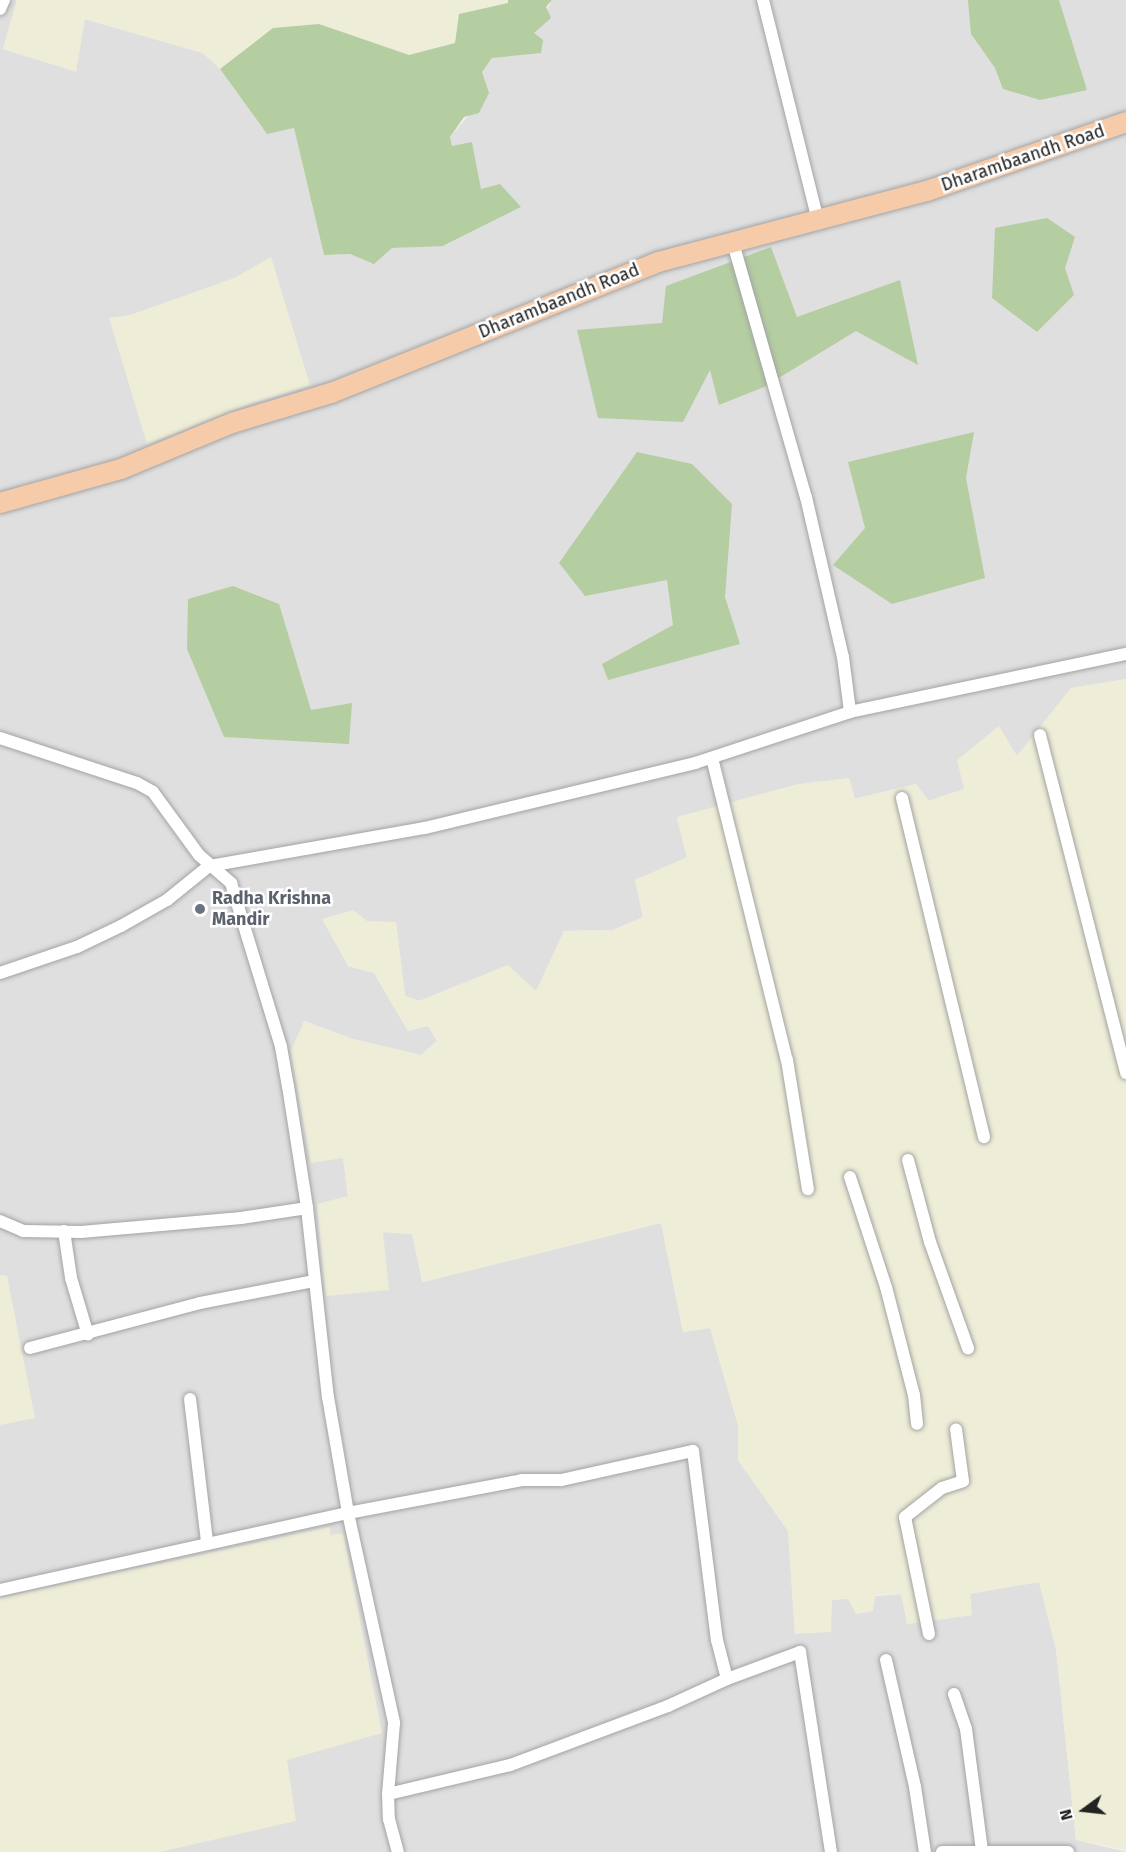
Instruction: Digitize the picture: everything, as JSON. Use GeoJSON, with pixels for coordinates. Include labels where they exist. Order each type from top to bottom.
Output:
{"type":"FeatureCollection","features":[{"type":"Feature","properties":{"kind":"main road","name":"Dharambaandh Road"},"geometry":{"type":"LineString","coordinates":[[0,503],[121,469],[232,423],[331,393],[658,262],[927,191],[1125,124]]}},
{"type":"Feature","properties":{"kind":"street"},"geometry":{"type":"LineString","coordinates":[[0,9],[4,0]]}},
{"type":"Feature","properties":{"kind":"street"},"geometry":{"type":"LineString","coordinates":[[763,0],[818,221]]}},
{"type":"Feature","properties":{"kind":"street"},"geometry":{"type":"LineString","coordinates":[[733,243],[806,497],[843,657],[850,712]]}},
{"type":"Feature","properties":{"kind":"street"},"geometry":{"type":"LineString","coordinates":[[0,973],[77,947],[121,926],[167,900],[209,866],[425,828],[712,758],[850,712],[1126,654]]}},
{"type":"Feature","properties":{"kind":"street"},"geometry":{"type":"LineString","coordinates":[[1040,735],[1126,1073]]}},
{"type":"Feature","properties":{"kind":"street"},"geometry":{"type":"LineString","coordinates":[[0,738],[137,783],[153,792],[209,866],[231,883],[281,1047],[307,1208],[328,1397],[348,1513],[394,1723],[388,1794],[389,1818],[398,1852]]}},
{"type":"Feature","properties":{"kind":"street"},"geometry":{"type":"LineString","coordinates":[[712,758],[787,1060],[808,1189]]}},
{"type":"Feature","properties":{"kind":"street"},"geometry":{"type":"LineString","coordinates":[[902,798],[984,1137]]}},
{"type":"Feature","properties":{"kind":"street"},"geometry":{"type":"LineString","coordinates":[[908,1160],[930,1242],[968,1348]]}},
{"type":"Feature","properties":{"kind":"street"},"geometry":{"type":"LineString","coordinates":[[850,1177],[886,1287],[914,1395],[918,1424]]}},
{"type":"Feature","properties":{"kind":"street"},"geometry":{"type":"LineString","coordinates":[[0,1221],[23,1231],[64,1232],[241,1218],[307,1208]]}},
{"type":"Feature","properties":{"kind":"street"},"geometry":{"type":"LineString","coordinates":[[64,1232],[71,1278],[87,1335]]}},
{"type":"Feature","properties":{"kind":"street"},"geometry":{"type":"LineString","coordinates":[[30,1348],[87,1335],[200,1303],[314,1281]]}},
{"type":"Feature","properties":{"kind":"street"},"geometry":{"type":"LineString","coordinates":[[190,1399],[207,1542]]}},
{"type":"Feature","properties":{"kind":"street"},"geometry":{"type":"LineString","coordinates":[[929,1634],[905,1517],[942,1488],[963,1481],[956,1429]]}},
{"type":"Feature","properties":{"kind":"street"},"geometry":{"type":"LineString","coordinates":[[0,1590],[207,1542],[348,1513],[522,1480],[561,1480],[693,1451],[717,1640],[727,1679]]}},
{"type":"Feature","properties":{"kind":"street"},"geometry":{"type":"LineString","coordinates":[[388,1794],[510,1765],[668,1706],[727,1679],[800,1652],[831,1852]]}},
{"type":"Feature","properties":{"kind":"street"},"geometry":{"type":"LineString","coordinates":[[886,1660],[915,1787],[925,1852]]}},
{"type":"Feature","properties":{"kind":"street"},"geometry":{"type":"LineString","coordinates":[[954,1694],[966,1729],[982,1851]]}},
{"type":"Feature","properties":{"kind":"street"},"geometry":{"type":"LineString","coordinates":[[942,1852],[1068,1852]]}},
{"type":"Feature","properties":{"kind":"shaded area"},"geometry":{"type":"Polygon","coordinates":[[[0,0],[17,0],[3,49],[76,71],[84,19],[203,53],[220,69],[267,134],[294,128],[324,255],[350,254],[374,263],[392,248],[446,245],[521,207],[481,190],[472,143],[452,146],[450,137],[488,93],[482,72],[492,58],[534,33],[552,0],[1126,0],[1126,679],[1071,688],[1017,756],[999,727],[964,789],[928,801],[916,784],[854,799],[849,778],[677,818],[687,858],[635,880],[643,917],[613,930],[564,931],[536,992],[508,965],[419,1001],[405,996],[396,922],[348,966],[374,973],[408,1031],[428,1026],[437,1041],[421,1055],[353,1039],[304,1021],[311,1163],[343,1157],[348,1197],[382,1232],[412,1234],[423,1282],[661,1223],[683,1332],[710,1328],[738,1425],[738,1460],[788,1531],[795,1634],[831,1600],[902,1594],[907,1624],[972,1615],[969,1594],[1039,1582],[1056,1649],[1076,1840],[1126,1852],[0,1852],[0,0]]]}},
{"type":"Feature","properties":{"kind":"green space"},"geometry":{"type":"Polygon","coordinates":[[[17,0],[508,0],[508,3],[459,14],[455,43],[409,55],[319,24],[273,28],[220,69],[203,53],[85,19],[76,72],[3,49],[17,0]]]}},
{"type":"Feature","properties":{"kind":"green space"},"geometry":{"type":"Polygon","coordinates":[[[508,0],[552,0],[546,7],[551,18],[534,33],[543,40],[541,53],[492,58],[482,72],[489,93],[479,113],[464,117],[450,137],[452,146],[472,142],[481,189],[500,184],[521,207],[443,246],[392,248],[374,264],[350,254],[324,255],[294,128],[267,134],[220,69],[273,28],[319,24],[409,55],[455,43],[459,14],[508,3],[508,0]]]}},
{"type":"Feature","properties":{"kind":"green space"},"geometry":{"type":"Polygon","coordinates":[[[968,0],[1059,0],[1087,90],[1040,100],[1003,89],[995,68],[971,34],[968,0]]]}},
{"type":"Feature","properties":{"kind":"green space"},"geometry":{"type":"Polygon","coordinates":[[[1047,218],[1075,237],[1065,268],[1074,295],[1037,332],[992,298],[995,228],[1047,218]]]}},
{"type":"Feature","properties":{"kind":"green space"},"geometry":{"type":"Polygon","coordinates":[[[771,247],[797,317],[900,280],[918,365],[856,331],[764,387],[719,405],[710,370],[683,422],[598,418],[577,330],[662,323],[666,286],[771,247]]]}},
{"type":"Feature","properties":{"kind":"green space"},"geometry":{"type":"Polygon","coordinates":[[[271,257],[310,385],[249,404],[147,444],[109,318],[130,315],[234,278],[271,257]]]}},
{"type":"Feature","properties":{"kind":"green space"},"geometry":{"type":"Polygon","coordinates":[[[974,432],[966,478],[985,578],[892,604],[833,565],[865,528],[848,462],[974,432]]]}},
{"type":"Feature","properties":{"kind":"green space"},"geometry":{"type":"Polygon","coordinates":[[[637,452],[692,464],[732,504],[725,597],[740,644],[608,680],[602,664],[673,625],[667,580],[585,596],[559,563],[637,452]]]}},
{"type":"Feature","properties":{"kind":"green space"},"geometry":{"type":"Polygon","coordinates":[[[233,586],[279,604],[311,710],[352,703],[349,744],[224,737],[187,649],[188,599],[233,586]]]}},
{"type":"Feature","properties":{"kind":"green space"},"geometry":{"type":"Polygon","coordinates":[[[1126,679],[1126,1849],[1076,1840],[1056,1649],[1039,1582],[970,1593],[972,1615],[907,1624],[901,1594],[876,1594],[873,1611],[856,1614],[848,1599],[832,1600],[831,1632],[795,1634],[788,1531],[738,1460],[738,1425],[710,1328],[683,1332],[661,1223],[422,1282],[412,1234],[383,1232],[389,1290],[326,1296],[317,1204],[348,1196],[343,1158],[311,1163],[291,1051],[304,1021],[353,1039],[421,1055],[437,1041],[428,1026],[408,1031],[374,973],[348,966],[322,919],[353,910],[367,921],[396,922],[405,996],[419,1001],[508,965],[536,991],[564,931],[613,930],[643,917],[635,880],[687,857],[677,817],[798,784],[849,778],[855,799],[916,784],[929,801],[964,789],[957,760],[999,726],[1017,756],[1071,688],[1126,679]]]}},
{"type":"Feature","properties":{"kind":"green space"},"geometry":{"type":"Polygon","coordinates":[[[0,1275],[7,1276],[35,1418],[0,1425],[0,1275]]]}},
{"type":"Feature","properties":{"kind":"green space"},"geometry":{"type":"Polygon","coordinates":[[[330,1527],[330,1535],[343,1533],[382,1733],[287,1760],[296,1821],[160,1852],[0,1852],[0,1598],[330,1527]]]}},
{"type":"Feature","properties":{"kind":"place","name":"Radha Krishna Mandir"},"geometry":{"type":"Point","coordinates":[200,909]}}]}
